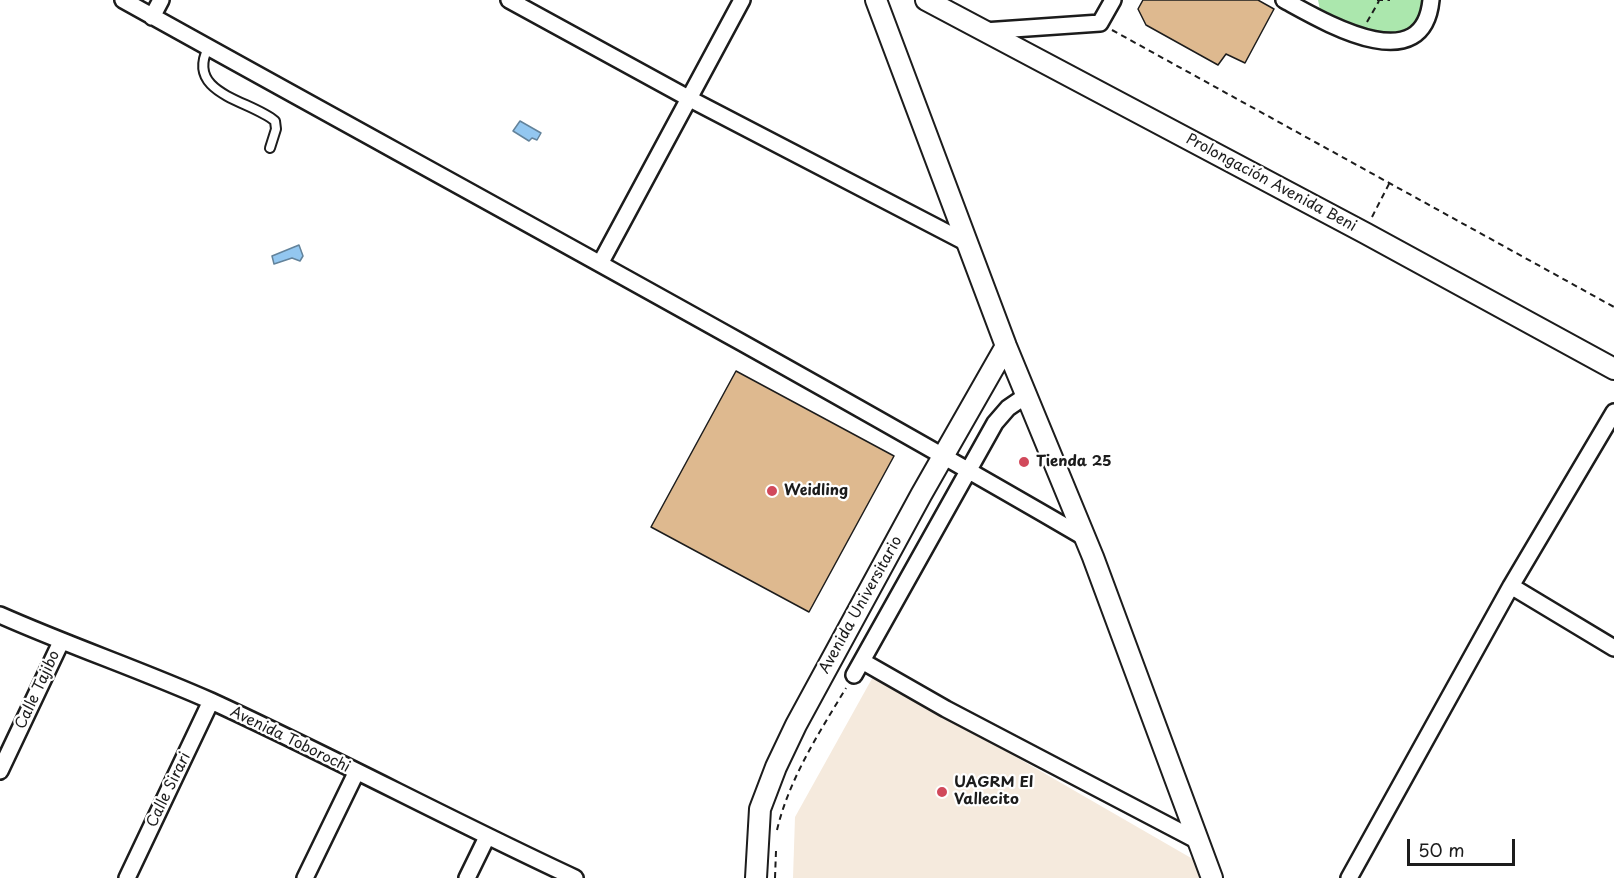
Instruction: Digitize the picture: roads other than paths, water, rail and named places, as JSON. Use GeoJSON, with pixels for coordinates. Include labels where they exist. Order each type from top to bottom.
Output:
{"type":"FeatureCollection","features":[{"type":"Feature","properties":{"kind":"street"},"geometry":{"type":"LineString","coordinates":[[123,0],[601,262],[1082,536]]}},
{"type":"Feature","properties":{"kind":"street"},"geometry":{"type":"LineString","coordinates":[[152,16],[161,0]]}},
{"type":"Feature","properties":{"kind":"street"},"geometry":{"type":"LineString","coordinates":[[508,0],[690,99],[966,243]]}},
{"type":"Feature","properties":{"kind":"street"},"geometry":{"type":"LineString","coordinates":[[601,262],[742,0]]}},
{"type":"Feature","properties":{"kind":"street"},"geometry":{"type":"LineString","coordinates":[[876,0],[1006,346],[1082,536],[1093,557],[1212,878]]}},
{"type":"Feature","properties":{"kind":"street","name":"Prolongación Avenida Beni"},"geometry":{"type":"LineString","coordinates":[[926,0],[1365,233],[1614,369]]}},
{"type":"Feature","properties":{"kind":"street"},"geometry":{"type":"LineString","coordinates":[[984,31],[1100,23],[1113,0]]}},
{"type":"Feature","properties":{"kind":"street"},"geometry":{"type":"LineString","coordinates":[[1284,0],[1303,4],[1359,36],[1383,43],[1403,40],[1421,27],[1427,18],[1431,0]]}},
{"type":"Feature","properties":{"kind":"street","name":"Avenida Universitario"},"geometry":{"type":"LineString","coordinates":[[756,878],[760,808],[776,767],[796,725],[1006,346]]}},
{"type":"Feature","properties":{"kind":"street"},"geometry":{"type":"LineString","coordinates":[[1027,395],[1008,408],[995,423],[858,668],[946,709],[1196,840]]}},
{"type":"Feature","properties":{"kind":"street"},"geometry":{"type":"LineString","coordinates":[[1349,878],[1511,586],[1614,412]]}},
{"type":"Feature","properties":{"kind":"street"},"geometry":{"type":"LineString","coordinates":[[1511,586],[1614,648]]}},
{"type":"Feature","properties":{"kind":"street","name":"Avenida Toborochi"},"geometry":{"type":"LineString","coordinates":[[0,615],[61,642],[99,653],[211,701],[575,878]]}},
{"type":"Feature","properties":{"kind":"street","name":"Calle Tajibo"},"geometry":{"type":"LineString","coordinates":[[0,771],[61,642]]}},
{"type":"Feature","properties":{"kind":"street","name":"Calle Sirari"},"geometry":{"type":"LineString","coordinates":[[127,878],[211,701]]}},
{"type":"Feature","properties":{"kind":"street"},"geometry":{"type":"LineString","coordinates":[[305,878],[356,773]]}},
{"type":"Feature","properties":{"kind":"street"},"geometry":{"type":"LineString","coordinates":[[467,878],[487,837]]}},
{"type":"Feature","properties":{"kind":"lane"},"geometry":{"type":"LineString","coordinates":[[208,48],[203,58],[203,66],[212,86],[275,121],[276,129],[270,148]]}},
{"type":"Feature","properties":{"kind":"water"},"geometry":{"type":"Polygon","coordinates":[[[520,121],[541,133],[537,140],[532,138],[529,141],[513,131],[520,121]]]}},
{"type":"Feature","properties":{"kind":"water"},"geometry":{"type":"Polygon","coordinates":[[[299,245],[303,256],[300,261],[292,258],[274,264],[272,256],[299,245]]]}},
{"type":"Feature","properties":{"kind":"place","name":"Tienda 25"},"geometry":{"type":"Point","coordinates":[1024,462]}},
{"type":"Feature","properties":{"kind":"place","name":"Weidling"},"geometry":{"type":"Point","coordinates":[772,491]}},
{"type":"Feature","properties":{"kind":"place","name":"UAGRM El Vallecito"},"geometry":{"type":"Point","coordinates":[942,792]}}]}
